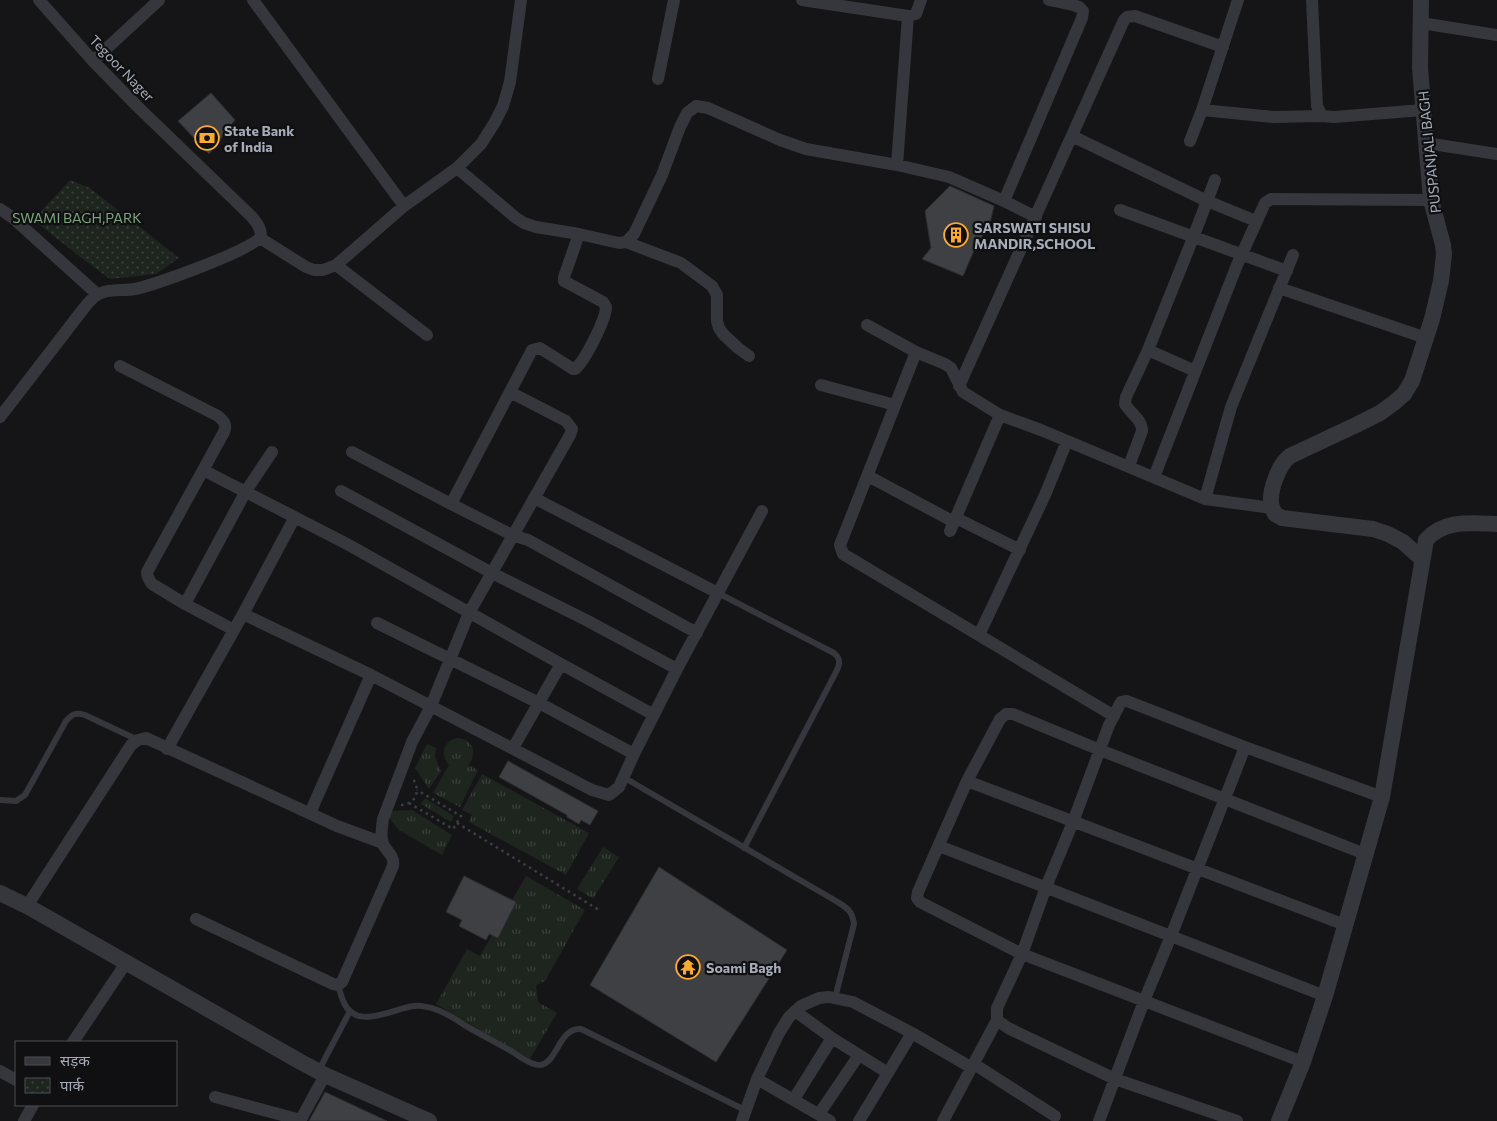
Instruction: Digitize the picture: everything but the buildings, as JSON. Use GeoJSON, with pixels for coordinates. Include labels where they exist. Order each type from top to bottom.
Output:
{"type":"FeatureCollection","features":[{"type":"Feature","properties":{"kind":"street","name":"Tegoor Nager"},"geometry":{"type":"LineString","coordinates":[[39,0],[93,61],[138,107],[252,217],[260,230],[260,238]]}},
{"type":"Feature","properties":{"kind":"street"},"geometry":{"type":"LineString","coordinates":[[93,61],[159,0]]}},
{"type":"Feature","properties":{"kind":"street"},"geometry":{"type":"LineString","coordinates":[[253,0],[404,206]]}},
{"type":"Feature","properties":{"kind":"street"},"geometry":{"type":"LineString","coordinates":[[0,417],[84,308],[97,294],[137,289],[175,276],[229,255],[260,238],[306,267],[314,270],[323,270],[336,265],[404,206],[458,168],[481,144],[496,122],[503,106],[510,82],[521,0]]}},
{"type":"Feature","properties":{"kind":"street"},"geometry":{"type":"LineString","coordinates":[[658,79],[674,0]]}},
{"type":"Feature","properties":{"kind":"street"},"geometry":{"type":"LineString","coordinates":[[803,0],[908,16],[916,14],[921,0]]}},
{"type":"Feature","properties":{"kind":"street"},"geometry":{"type":"LineString","coordinates":[[1004,201],[1086,6],[1079,7],[1049,0]]}},
{"type":"Feature","properties":{"kind":"street"},"geometry":{"type":"LineString","coordinates":[[1190,140],[1202,110],[1238,0]]}},
{"type":"Feature","properties":{"kind":"street"},"geometry":{"type":"LineString","coordinates":[[1312,0],[1317,106],[1322,116]]}},
{"type":"Feature","properties":{"kind":"street","name":"PUSPANJALI BAGH"},"geometry":{"type":"LineString","coordinates":[[1272,508],[1273,489],[1280,467],[1284,461],[1290,456],[1356,425],[1395,402],[1404,394],[1412,381],[1437,301],[1444,254],[1431,200],[1420,68],[1421,0]]}},
{"type":"Feature","properties":{"kind":"street"},"geometry":{"type":"LineString","coordinates":[[897,165],[908,16]]}},
{"type":"Feature","properties":{"kind":"street"},"geometry":{"type":"LineString","coordinates":[[959,386],[1120,28],[1127,17],[1135,16],[1223,47]]}},
{"type":"Feature","properties":{"kind":"street"},"geometry":{"type":"LineString","coordinates":[[1421,23],[1497,35]]}},
{"type":"Feature","properties":{"kind":"street"},"geometry":{"type":"LineString","coordinates":[[626,242],[634,234],[662,176],[687,113],[696,106],[708,108],[787,143],[806,149],[897,165],[949,177],[1036,217]]}},
{"type":"Feature","properties":{"kind":"street"},"geometry":{"type":"LineString","coordinates":[[1202,110],[1273,117],[1334,117],[1423,110]]}},
{"type":"Feature","properties":{"kind":"street"},"geometry":{"type":"LineString","coordinates":[[1072,136],[1207,201],[1256,222]]}},
{"type":"Feature","properties":{"kind":"street"},"geometry":{"type":"LineString","coordinates":[[1426,143],[1497,154]]}},
{"type":"Feature","properties":{"kind":"street"},"geometry":{"type":"LineString","coordinates":[[458,168],[524,223],[619,243],[626,242],[681,263],[712,286],[717,295],[717,321],[723,334],[749,356]]}},
{"type":"Feature","properties":{"kind":"street"},"geometry":{"type":"LineString","coordinates":[[1129,466],[1142,431],[1142,425],[1127,407],[1125,401],[1194,238],[1215,180]]}},
{"type":"Feature","properties":{"kind":"street"},"geometry":{"type":"LineString","coordinates":[[1154,477],[1241,254],[1265,203],[1271,199],[1431,200]]}},
{"type":"Feature","properties":{"kind":"street"},"geometry":{"type":"LineString","coordinates":[[0,208],[97,294]]}},
{"type":"Feature","properties":{"kind":"street"},"geometry":{"type":"LineString","coordinates":[[1120,210],[1287,271]]}},
{"type":"Feature","properties":{"kind":"street"},"geometry":{"type":"LineString","coordinates":[[451,504],[532,350],[540,348],[573,369],[577,367],[586,354],[605,315],[606,307],[602,302],[564,281],[578,234]]}},
{"type":"Feature","properties":{"kind":"street"},"geometry":{"type":"LineString","coordinates":[[1205,499],[1231,407],[1293,255]]}},
{"type":"Feature","properties":{"kind":"street"},"geometry":{"type":"LineString","coordinates":[[336,265],[427,335]]}},
{"type":"Feature","properties":{"kind":"street"},"geometry":{"type":"LineString","coordinates":[[1280,288],[1426,338]]}},
{"type":"Feature","properties":{"kind":"street"},"geometry":{"type":"LineString","coordinates":[[867,325],[916,352],[951,368],[963,392],[1000,416],[1041,430],[1205,499],[1272,508],[1275,514],[1282,518],[1373,529],[1403,542],[1422,559]]}},
{"type":"Feature","properties":{"kind":"street"},"geometry":{"type":"LineString","coordinates":[[1148,350],[1196,371]]}},
{"type":"Feature","properties":{"kind":"street"},"geometry":{"type":"LineString","coordinates":[[916,352],[840,545],[843,554],[1114,716]]}},
{"type":"Feature","properties":{"kind":"street"},"geometry":{"type":"LineString","coordinates":[[120,366],[218,416],[225,422],[224,432],[147,572],[152,584],[234,630]]}},
{"type":"Feature","properties":{"kind":"street"},"geometry":{"type":"LineString","coordinates":[[821,385],[895,405]]}},
{"type":"Feature","properties":{"kind":"street"},"geometry":{"type":"LineString","coordinates":[[196,919],[333,984],[338,985],[344,978],[393,866],[393,858],[383,843],[383,819],[412,742],[431,706],[469,613],[572,429],[566,421],[510,392]]}},
{"type":"Feature","properties":{"kind":"street"},"geometry":{"type":"LineString","coordinates":[[953,524],[1000,416]]}},
{"type":"Feature","properties":{"kind":"street"},"geometry":{"type":"LineString","coordinates":[[979,635],[1020,550],[1067,442]]}},
{"type":"Feature","properties":{"kind":"street"},"geometry":{"type":"LineString","coordinates":[[185,604],[246,492],[272,452]]}},
{"type":"Feature","properties":{"kind":"street"},"geometry":{"type":"LineString","coordinates":[[352,452],[512,535],[528,540],[696,633]]}},
{"type":"Feature","properties":{"kind":"street"},"geometry":{"type":"LineString","coordinates":[[203,470],[347,544],[654,715]]}},
{"type":"Feature","properties":{"kind":"street"},"geometry":{"type":"LineString","coordinates":[[868,476],[953,524],[1020,550]]}},
{"type":"Feature","properties":{"kind":"street"},"geometry":{"type":"LineString","coordinates":[[341,491],[492,573],[586,620],[677,669]]}},
{"type":"Feature","properties":{"kind":"street"},"geometry":{"type":"LineString","coordinates":[[534,498],[718,593]]}},
{"type":"Feature","properties":{"kind":"street"},"geometry":{"type":"LineString","coordinates":[[243,614],[371,675],[592,790],[609,795],[619,787],[677,669],[762,511]]}},
{"type":"Feature","properties":{"kind":"street"},"geometry":{"type":"LineString","coordinates":[[167,749],[295,517]]}},
{"type":"Feature","properties":{"kind":"street"},"geometry":{"type":"LineString","coordinates":[[1279,1121],[1303,1062],[1325,996],[1382,797],[1426,540],[1439,529],[1458,523],[1497,524]]}},
{"type":"Feature","properties":{"kind":"street"},"geometry":{"type":"LineString","coordinates":[[377,622],[539,703],[634,754]]}},
{"type":"Feature","properties":{"kind":"street"},"geometry":{"type":"LineString","coordinates":[[513,748],[561,664]]}},
{"type":"Feature","properties":{"kind":"street"},"geometry":{"type":"LineString","coordinates":[[310,813],[371,675]]}},
{"type":"Feature","properties":{"kind":"street"},"geometry":{"type":"LineString","coordinates":[[943,1121],[997,1020],[998,1008],[1022,954],[1100,750],[1121,702],[1127,701],[1382,797]]}},
{"type":"Feature","properties":{"kind":"street"},"geometry":{"type":"LineString","coordinates":[[1303,1062],[1022,954],[918,900],[918,892],[967,780],[1000,720],[1006,714],[1013,714],[1365,854]]}},
{"type":"Feature","properties":{"kind":"street"},"geometry":{"type":"LineString","coordinates":[[27,906],[132,745],[144,738],[337,826],[383,843]]}},
{"type":"Feature","properties":{"kind":"street"},"geometry":{"type":"LineString","coordinates":[[1099,1121],[1144,1001],[1245,747]]}},
{"type":"Feature","properties":{"kind":"street"},"geometry":{"type":"LineString","coordinates":[[967,780],[1345,924]]}},
{"type":"Feature","properties":{"kind":"street"},"geometry":{"type":"LineString","coordinates":[[938,846],[1325,996]]}},
{"type":"Feature","properties":{"kind":"street"},"geometry":{"type":"LineString","coordinates":[[0,893],[27,906],[126,964],[322,1073],[429,1121]]}},
{"type":"Feature","properties":{"kind":"street"},"geometry":{"type":"LineString","coordinates":[[74,1041],[126,964]]}},
{"type":"Feature","properties":{"kind":"street"},"geometry":{"type":"LineString","coordinates":[[744,1116],[756,1079],[789,1017],[795,1010],[819,998],[835,998],[853,1002],[973,1066],[1055,1116]]}},
{"type":"Feature","properties":{"kind":"street"},"geometry":{"type":"LineString","coordinates":[[795,1010],[832,1038],[888,1074]]}},
{"type":"Feature","properties":{"kind":"street"},"geometry":{"type":"LineString","coordinates":[[997,1020],[1008,1028],[1115,1079],[1237,1121]]}},
{"type":"Feature","properties":{"kind":"street"},"geometry":{"type":"LineString","coordinates":[[859,1121],[912,1033]]}},
{"type":"Feature","properties":{"kind":"street"},"geometry":{"type":"LineString","coordinates":[[794,1099],[832,1038]]}},
{"type":"Feature","properties":{"kind":"street"},"geometry":{"type":"LineString","coordinates":[[756,1079],[794,1099],[824,1118],[859,1055]]}},
{"type":"Feature","properties":{"kind":"street"},"geometry":{"type":"LineString","coordinates":[[0,1071],[15,1079]]}},
{"type":"Feature","properties":{"kind":"street"},"geometry":{"type":"LineString","coordinates":[[215,1096],[300,1121],[322,1073]]}},
{"type":"Feature","properties":{"kind":"street"},"geometry":{"type":"LineString","coordinates":[[24,1121],[32,1106]]}},
{"type":"Feature","properties":{"kind":"lane"},"geometry":{"type":"LineString","coordinates":[[718,593],[834,653],[840,660],[836,672],[744,848]]}},
{"type":"Feature","properties":{"kind":"lane"},"geometry":{"type":"LineString","coordinates":[[0,800],[16,801],[24,796],[66,721],[76,713],[85,715],[138,740]]}},
{"type":"Feature","properties":{"kind":"lane"},"geometry":{"type":"LineString","coordinates":[[623,777],[836,900],[849,910],[854,924],[835,998]]}},
{"type":"Feature","properties":{"kind":"lane"},"geometry":{"type":"LineString","coordinates":[[338,985],[343,1002],[355,1014],[370,1017],[412,1006],[428,1007],[453,1018],[521,1057],[542,1065],[548,1061],[567,1034],[572,1030],[581,1029],[744,1116]]}},
{"type":"Feature","properties":{"kind":"lane"},"geometry":{"type":"LineString","coordinates":[[322,1073],[350,1011]]}},
{"type":"Feature","properties":{"kind":"path"},"geometry":{"type":"LineString","coordinates":[[400,775],[413,779],[417,790],[416,797],[410,803],[403,805]]}},
{"type":"Feature","properties":{"kind":"path"},"geometry":{"type":"LineString","coordinates":[[410,803],[453,829],[461,816],[417,790]]}},
{"type":"Feature","properties":{"kind":"path"},"geometry":{"type":"LineString","coordinates":[[457,823],[599,910]]}},
{"type":"Feature","properties":{"kind":"green space","name":"SWAMI BAGH,PARK"},"geometry":{"type":"Polygon","coordinates":[[[70,180],[90,188],[179,258],[156,274],[110,279],[33,220],[70,180]]]}},
{"type":"Feature","properties":{"kind":"green space"},"geometry":{"type":"Polygon","coordinates":[[[456,738],[470,743],[473,756],[468,765],[478,770],[460,807],[433,793],[449,765],[444,757],[444,749],[448,742],[456,738]]]}},
{"type":"Feature","properties":{"kind":"green space"},"geometry":{"type":"Polygon","coordinates":[[[427,744],[436,748],[435,757],[441,771],[429,789],[415,768],[427,744]]]}},
{"type":"Feature","properties":{"kind":"green space"},"geometry":{"type":"Polygon","coordinates":[[[482,774],[589,833],[566,875],[469,822],[472,815],[462,810],[482,774]]]}},
{"type":"Feature","properties":{"kind":"green space"},"geometry":{"type":"Polygon","coordinates":[[[425,798],[454,816],[451,822],[421,804],[425,798]]]}},
{"type":"Feature","properties":{"kind":"green space"},"geometry":{"type":"Polygon","coordinates":[[[412,810],[452,835],[442,855],[399,830],[389,818],[392,811],[412,810]]]}},
{"type":"Feature","properties":{"kind":"green space"},"geometry":{"type":"Polygon","coordinates":[[[603,847],[619,857],[593,899],[577,889],[603,847]]]}},
{"type":"Feature","properties":{"kind":"green space"},"geometry":{"type":"Polygon","coordinates":[[[526,876],[585,910],[545,981],[536,985],[538,1002],[557,1013],[530,1059],[436,1004],[467,949],[480,956],[526,876]]]}},
{"type":"Feature","properties":{"kind":"place","name":"State Bank of India"},"geometry":{"type":"Point","coordinates":[207,138]}},
{"type":"Feature","properties":{"kind":"place","name":"SARSWATI SHISU MANDIR,SCHOOL"},"geometry":{"type":"Point","coordinates":[956,235]}},
{"type":"Feature","properties":{"kind":"place","name":"Soami Bagh"},"geometry":{"type":"Point","coordinates":[688,967]}}]}
